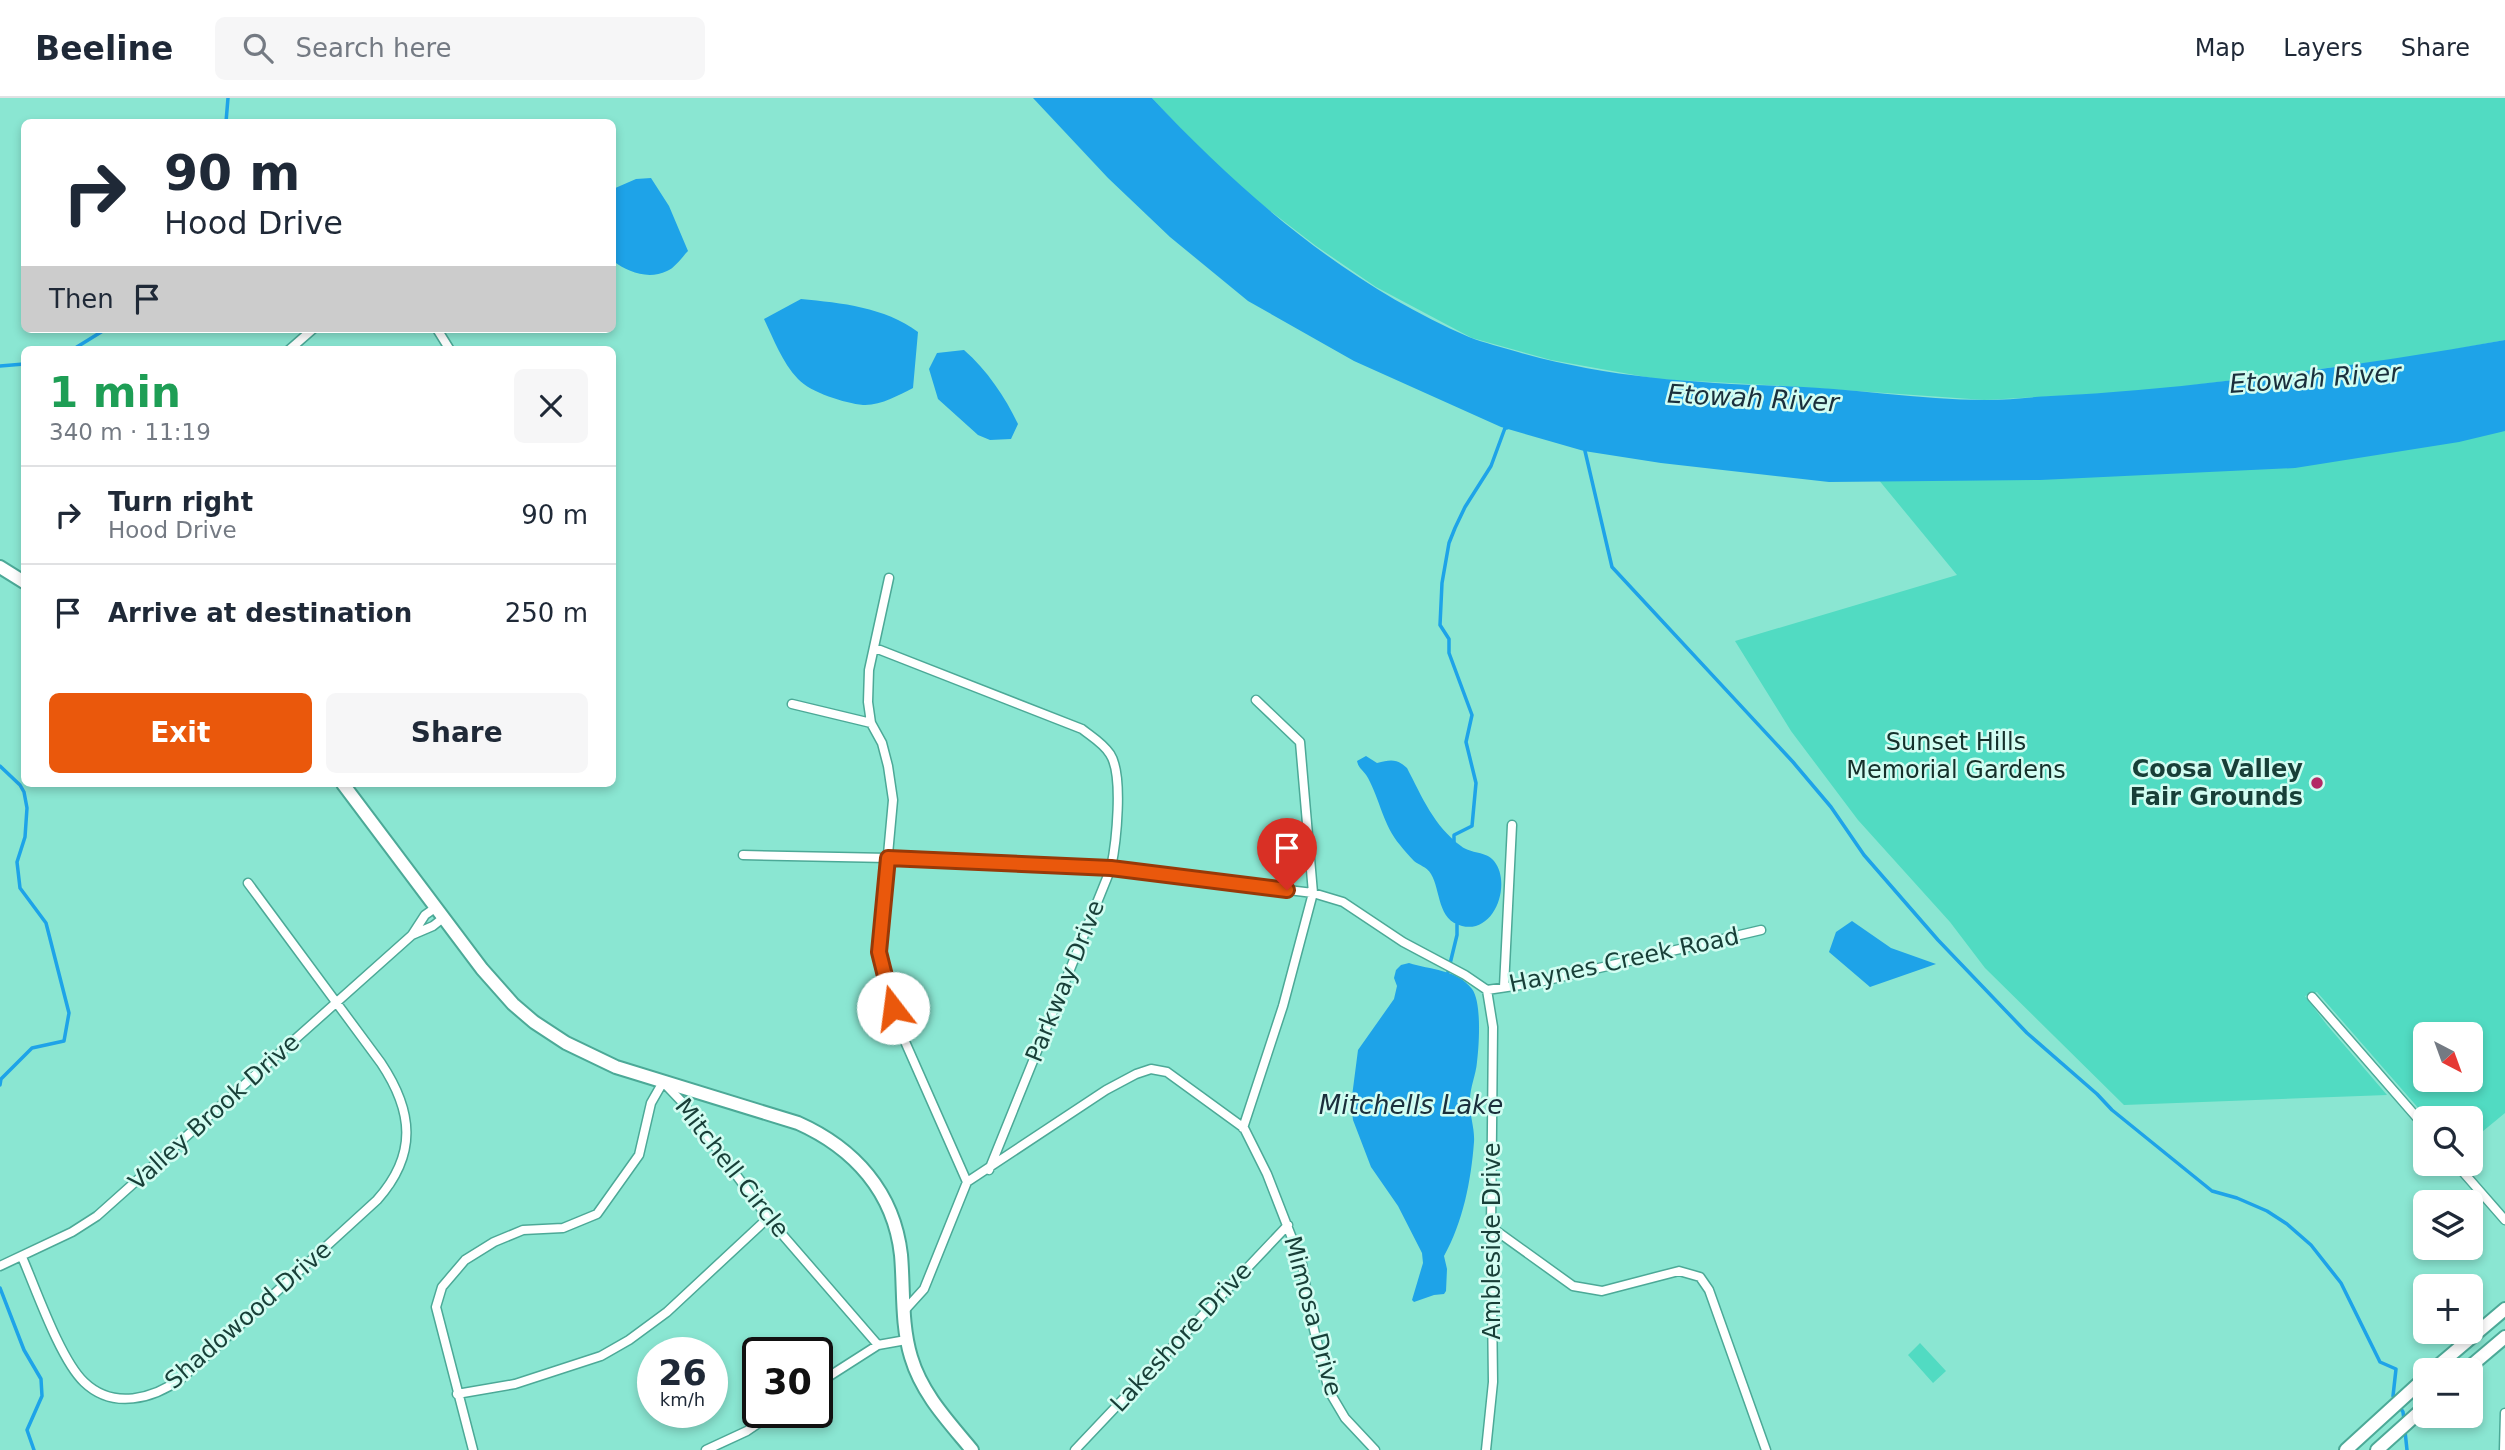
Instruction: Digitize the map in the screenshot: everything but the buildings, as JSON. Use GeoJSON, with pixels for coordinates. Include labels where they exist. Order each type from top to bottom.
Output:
{"type":"FeatureCollection","features":[{"type":"Feature","properties":{"kind":"street"},"geometry":{"type":"LineString","coordinates":[[294,346],[308,333]]}},
{"type":"Feature","properties":{"kind":"street"},"geometry":{"type":"LineString","coordinates":[[0,567],[21,580]]}},
{"type":"Feature","properties":{"kind":"street"},"geometry":{"type":"LineString","coordinates":[[889,578],[869,670],[868,702],[871,723],[882,743],[892,800],[879,952],[898,1028],[967,1182],[924,1289],[904,1311]]}},
{"type":"Feature","properties":{"kind":"street","name":"Parkway Drive"},"geometry":{"type":"LineString","coordinates":[[875,648],[1082,729],[1101,743],[1112,757],[1116,774],[1115,850],[1111,868],[989,1170]]}},
{"type":"Feature","properties":{"kind":"street"},"geometry":{"type":"LineString","coordinates":[[1243,1128],[1283,1006],[1313,893],[1300,742],[1256,700]]}},
{"type":"Feature","properties":{"kind":"street"},"geometry":{"type":"LineString","coordinates":[[792,704],[871,723]]}},
{"type":"Feature","properties":{"kind":"street"},"geometry":{"type":"LineString","coordinates":[[345,787],[492,981],[534,1022],[555,1037],[597,1059],[798,1123],[825,1136],[846,1151],[875,1184],[893,1221],[901,1256],[906,1339],[914,1366],[926,1392],[972,1450]]}},
{"type":"Feature","properties":{"kind":"street"},"geometry":{"type":"LineString","coordinates":[[1504,987],[1513,825]]}},
{"type":"Feature","properties":{"kind":"street"},"geometry":{"type":"LineString","coordinates":[[743,855],[888,858],[1111,868],[1313,893],[1343,902],[1403,942],[1465,975],[1487,990]]}},
{"type":"Feature","properties":{"kind":"street"},"geometry":{"type":"LineString","coordinates":[[247,883],[336,1002]]}},
{"type":"Feature","properties":{"kind":"street","name":"Valley Brook Drive"},"geometry":{"type":"LineString","coordinates":[[412,935],[433,926],[439,913]]}},
{"type":"Feature","properties":{"kind":"street","name":"Valley Brook Drive"},"geometry":{"type":"LineString","coordinates":[[0,1266],[72,1233],[97,1216],[412,935],[425,915],[439,913]]}},
{"type":"Feature","properties":{"kind":"street","name":"Haynes Creek Road"},"geometry":{"type":"LineString","coordinates":[[1487,990],[1535,984],[1761,930]]}},
{"type":"Feature","properties":{"kind":"street","name":"Ambleside Drive"},"geometry":{"type":"LineString","coordinates":[[1486,1450],[1493,1382],[1493,1027],[1487,990]]}},
{"type":"Feature","properties":{"kind":"street"},"geometry":{"type":"LineString","coordinates":[[2312,997],[2413,1113]]}},
{"type":"Feature","properties":{"kind":"street","name":"Shadowood Drive"},"geometry":{"type":"LineString","coordinates":[[22,1257],[63,1350],[77,1375],[95,1390],[110,1396],[135,1399],[159,1393],[182,1378],[377,1200],[390,1185],[400,1166],[405,1153],[407,1126],[396,1088],[336,1002]]}},
{"type":"Feature","properties":{"kind":"street","name":"Mimosa Drive"},"geometry":{"type":"LineString","coordinates":[[967,1182],[989,1170],[1106,1090],[1151,1069],[1167,1072],[1243,1128],[1267,1174],[1302,1264],[1310,1313],[1329,1391],[1345,1418],[1375,1450]]}},
{"type":"Feature","properties":{"kind":"street","name":"Mitchell Circle"},"geometry":{"type":"LineString","coordinates":[[473,1450],[436,1307],[442,1287],[465,1260],[494,1242],[523,1230],[563,1228],[597,1214],[639,1155],[651,1103],[663,1082],[683,1103],[768,1218],[878,1345]]}},
{"type":"Feature","properties":{"kind":"street"},"geometry":{"type":"LineString","coordinates":[[2466,1176],[2505,1220]]}},
{"type":"Feature","properties":{"kind":"street"},"geometry":{"type":"LineString","coordinates":[[457,1394],[515,1384],[601,1356],[629,1340],[667,1312],[768,1218]]}},
{"type":"Feature","properties":{"kind":"street","name":"Lakeshore Drive"},"geometry":{"type":"LineString","coordinates":[[1075,1450],[1288,1224]]}},
{"type":"Feature","properties":{"kind":"street"},"geometry":{"type":"LineString","coordinates":[[1491,1227],[1573,1286],[1602,1291],[1679,1271],[1700,1277],[1709,1290],[1766,1450]]}},
{"type":"Feature","properties":{"kind":"street"},"geometry":{"type":"LineString","coordinates":[[2447,1358],[2505,1309]]}},
{"type":"Feature","properties":{"kind":"street"},"geometry":{"type":"LineString","coordinates":[[2480,1358],[2505,1337]]}},
{"type":"Feature","properties":{"kind":"street"},"geometry":{"type":"LineString","coordinates":[[833,1374],[878,1345],[906,1339]]}},
{"type":"Feature","properties":{"kind":"street"},"geometry":{"type":"LineString","coordinates":[[2346,1450],[2413,1389]]}},
{"type":"Feature","properties":{"kind":"street"},"geometry":{"type":"LineString","coordinates":[[2504,1450],[2505,1413]]}},
{"type":"Feature","properties":{"kind":"street"},"geometry":{"type":"LineString","coordinates":[[2377,1450],[2413,1418]]}},
{"type":"Feature","properties":{"kind":"street"},"geometry":{"type":"LineString","coordinates":[[706,1450],[751,1428]]}},
{"type":"Feature","properties":{"kind":"green space"},"geometry":{"type":"Polygon","coordinates":[[[1152,98],[2505,98],[2505,340],[2413,357],[2148,391],[1985,400],[1657,379],[1551,360],[1472,338],[1376,287],[1252,197],[1199,148],[1152,98]]]}},
{"type":"Feature","properties":{"kind":"green space","name":"Coosa Valley Fair Grounds"},"geometry":{"type":"Polygon","coordinates":[[[2505,401],[2505,1113],[2483,1131],[2483,1106],[2417,1106],[2317,992],[2305,996],[2387,1095],[2124,1105],[1985,968],[1950,922],[1858,820],[1791,731],[1735,641],[1957,575],[1859,456],[2505,401]]]}},
{"type":"Feature","properties":{"kind":"green space"},"geometry":{"type":"Polygon","coordinates":[[[1920,1343],[1946,1371],[1933,1383],[1908,1355],[1920,1343]]]}},
{"type":"Feature","properties":{"kind":"water","name":"Etowah River"},"geometry":{"type":"Polygon","coordinates":[[[1033,98],[1152,98],[1260,202],[1339,264],[1380,291],[1469,337],[1551,361],[1616,373],[1683,381],[1994,400],[2117,392],[2225,381],[2365,363],[2505,340],[2505,431],[2459,442],[2295,468],[2040,480],[1829,482],[1661,463],[1584,451],[1501,427],[1354,361],[1248,301],[1170,237],[1108,178],[1033,98]]]}},
{"type":"Feature","properties":{"kind":"water"},"geometry":{"type":"Polygon","coordinates":[[[651,178],[669,206],[688,251],[670,270],[660,274],[646,275],[616,263],[616,188],[636,179],[651,178]]]}},
{"type":"Feature","properties":{"kind":"water"},"geometry":{"type":"Polygon","coordinates":[[[801,299],[877,312],[918,332],[913,388],[883,402],[863,405],[829,396],[804,384],[783,358],[764,319],[801,299]]]}},
{"type":"Feature","properties":{"kind":"water"},"geometry":{"type":"Polygon","coordinates":[[[964,350],[988,375],[1013,414],[1018,424],[1011,439],[990,440],[978,435],[938,399],[929,369],[937,353],[964,350]]]}},
{"type":"Feature","properties":{"kind":"water"},"geometry":{"type":"Polygon","coordinates":[[[1366,756],[1377,763],[1393,761],[1407,768],[1443,829],[1465,849],[1494,861],[1499,870],[1500,893],[1497,905],[1483,922],[1474,926],[1462,926],[1448,918],[1431,874],[1410,857],[1394,837],[1372,786],[1358,764],[1357,761],[1366,756]]]}},
{"type":"Feature","properties":{"kind":"water"},"geometry":{"type":"Polygon","coordinates":[[[1852,921],[1891,948],[1936,964],[1870,987],[1829,952],[1836,932],[1852,921]]]}},
{"type":"Feature","properties":{"kind":"water","name":"Mitchells Lake"},"geometry":{"type":"Polygon","coordinates":[[[1409,963],[1443,971],[1466,982],[1475,995],[1479,1024],[1477,1062],[1470,1100],[1473,1157],[1461,1215],[1444,1256],[1447,1269],[1446,1291],[1444,1294],[1414,1302],[1412,1300],[1423,1263],[1422,1253],[1398,1206],[1371,1167],[1353,1120],[1351,1104],[1358,1050],[1394,999],[1396,970],[1409,963]]]}},
{"type":"Feature","properties":{"kind":"waterway"},"geometry":{"type":"LineString","coordinates":[[226,119],[228,98]]}},
{"type":"Feature","properties":{"kind":"waterway"},"geometry":{"type":"LineString","coordinates":[[78,346],[100,333]]}},
{"type":"Feature","properties":{"kind":"waterway"},"geometry":{"type":"LineString","coordinates":[[0,366],[21,364]]}},
{"type":"Feature","properties":{"kind":"waterway"},"geometry":{"type":"LineString","coordinates":[[1454,842],[1454,835],[1472,826],[1476,783],[1466,742],[1472,715],[1449,653],[1449,639],[1440,625],[1442,583],[1449,543],[1455,528],[1491,466],[1507,428]]}},
{"type":"Feature","properties":{"kind":"waterway"},"geometry":{"type":"LineString","coordinates":[[1585,451],[1612,567],[1793,762],[1831,807],[1864,855],[1938,940],[2027,1033],[2112,1110],[2212,1191],[2267,1211],[2311,1245],[2341,1283],[2380,1362],[2396,1369],[2393,1396],[2403,1412],[2404,1420]]}},
{"type":"Feature","properties":{"kind":"waterway"},"geometry":{"type":"LineString","coordinates":[[0,766],[21,787]]}},
{"type":"Feature","properties":{"kind":"waterway"},"geometry":{"type":"LineString","coordinates":[[0,1085],[1,1079],[32,1048],[64,1041],[69,1013],[46,923],[20,888],[17,862],[25,837],[27,808],[21,787]]}},
{"type":"Feature","properties":{"kind":"waterway"},"geometry":{"type":"LineString","coordinates":[[1448,972],[1457,924]]}},
{"type":"Feature","properties":{"kind":"waterway"},"geometry":{"type":"LineString","coordinates":[[0,1288],[24,1350],[41,1379],[42,1396],[27,1430],[34,1450]]}},
{"type":"Feature","properties":{"kind":"waterway"},"geometry":{"type":"LineString","coordinates":[[2405,1431],[2407,1450]]}},
{"type":"Feature","properties":{"kind":"place","name":"Coosa Valley Fair Grounds"},"geometry":{"type":"Point","coordinates":[2317,783]}},
{"type":"Feature","properties":{"kind":"route"},"geometry":{"type":"LineString","coordinates":[[893,1008],[879,952],[888,858],[1111,868],[1287,890]]}},
{"type":"Feature","properties":{"kind":"park label","name":"Sunset Hills Memorial Gardens"},"geometry":{"type":"Point","coordinates":[1956,756]}}]}
